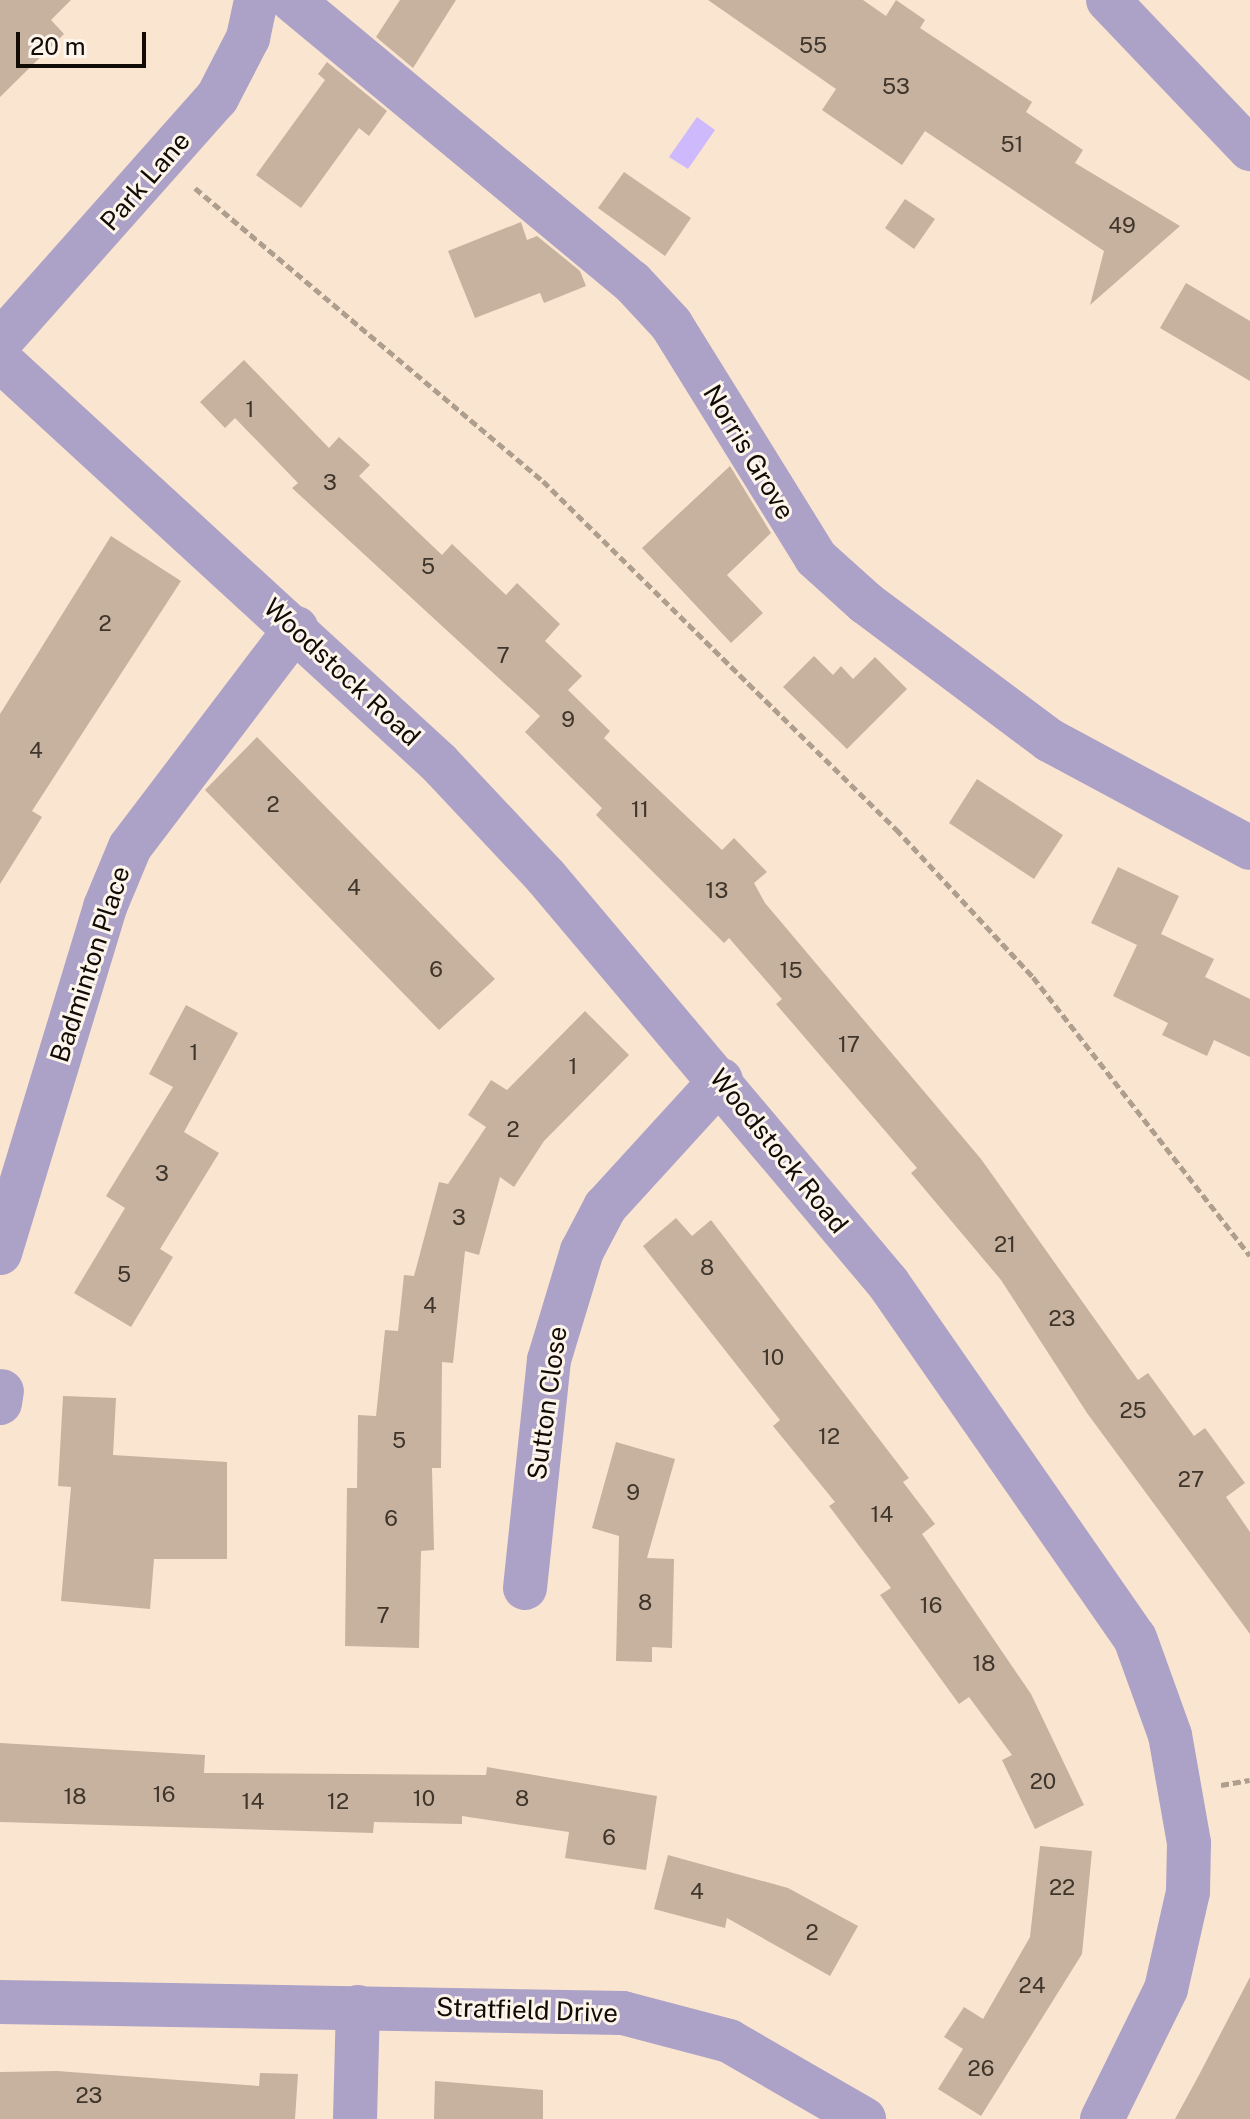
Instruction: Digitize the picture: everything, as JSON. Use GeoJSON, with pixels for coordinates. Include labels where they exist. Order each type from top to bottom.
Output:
{"type":"FeatureCollection","features":[{"type":"Feature","properties":{"kind":"street","name":"Park Lane"},"geometry":{"type":"LineString","coordinates":[[0,342],[162,163],[236,70],[256,0]]}},
{"type":"Feature","properties":{"kind":"street","name":"Norris Grove"},"geometry":{"type":"LineString","coordinates":[[292,0],[632,282],[671,324],[816,558],[856,594],[1049,740],[1250,848]]}},
{"type":"Feature","properties":{"kind":"street"},"geometry":{"type":"LineString","coordinates":[[1108,0],[1250,149]]}},
{"type":"Feature","properties":{"kind":"street","name":"Woodstock Road"},"geometry":{"type":"LineString","coordinates":[[0,360],[296,628],[439,763],[721,1080],[998,1432],[1135,1638],[1158,1684],[1189,1843],[1188,1892],[1166,1989],[1102,2119]]}},
{"type":"Feature","properties":{"kind":"street","name":"Badminton Place"},"geometry":{"type":"LineString","coordinates":[[0,1253],[105,907],[130,847],[296,628]]}},
{"type":"Feature","properties":{"kind":"street","name":"Sutton Close"},"geometry":{"type":"LineString","coordinates":[[525,1588],[549,1360],[582,1251],[605,1207],[721,1080]]}},
{"type":"Feature","properties":{"kind":"street","name":"Stratfield Drive"},"geometry":{"type":"LineString","coordinates":[[0,2002],[556,2007],[683,2024],[729,2041],[864,2119]]}},
{"type":"Feature","properties":{"kind":"street"},"geometry":{"type":"LineString","coordinates":[[355,2119],[358,2007]]}},
{"type":"Feature","properties":{"kind":"path"},"geometry":{"type":"LineString","coordinates":[[162,163],[543,481],[896,829],[1033,977],[1250,1256]]}},
{"type":"Feature","properties":{"kind":"shaded area"},"geometry":{"type":"Polygon","coordinates":[[[697,117],[715,130],[688,169],[669,157],[697,117]]]}},
{"type":"Feature","properties":{"kind":"building"},"geometry":{"type":"Polygon","coordinates":[[[0,0],[71,0],[51,20],[64,34],[0,97],[0,0]]]}},
{"type":"Feature","properties":{"kind":"building"},"geometry":{"type":"Polygon","coordinates":[[[400,0],[456,0],[413,68],[376,37],[400,0]]]}},
{"type":"Feature","properties":{"kind":"building"},"geometry":{"type":"Polygon","coordinates":[[[708,0],[863,0],[886,16],[896,0],[925,20],[920,28],[1032,102],[1026,112],[1083,150],[1075,163],[1180,226],[1090,305],[1104,251],[925,131],[902,165],[822,110],[836,89],[708,0]]]}},
{"type":"Feature","properties":{"kind":"building"},"geometry":{"type":"Polygon","coordinates":[[[327,62],[387,111],[369,136],[359,128],[301,208],[256,175],[325,80],[318,74],[327,62]]]}},
{"type":"Feature","properties":{"kind":"building"},"geometry":{"type":"Polygon","coordinates":[[[624,172],[691,218],[665,256],[598,208],[624,172]]]}},
{"type":"Feature","properties":{"kind":"building"},"geometry":{"type":"Polygon","coordinates":[[[905,199],[935,219],[914,249],[885,228],[905,199]]]}},
{"type":"Feature","properties":{"kind":"building"},"geometry":{"type":"Polygon","coordinates":[[[521,222],[527,240],[537,236],[580,271],[586,286],[544,303],[540,293],[475,318],[448,251],[521,222]]]}},
{"type":"Feature","properties":{"kind":"building"},"geometry":{"type":"Polygon","coordinates":[[[1186,283],[1250,321],[1250,381],[1160,328],[1186,283]]]}},
{"type":"Feature","properties":{"kind":"building"},"geometry":{"type":"Polygon","coordinates":[[[244,360],[329,448],[339,437],[370,465],[359,476],[442,555],[452,544],[506,595],[517,583],[560,624],[545,641],[582,676],[568,690],[610,731],[604,738],[722,850],[734,838],[767,872],[754,883],[765,903],[981,1159],[1138,1380],[1148,1373],[1194,1436],[1205,1428],[1245,1483],[1226,1497],[1250,1532],[1250,1634],[1087,1413],[1001,1280],[911,1173],[917,1168],[776,1004],[782,999],[729,938],[724,943],[596,815],[602,808],[525,732],[540,716],[292,488],[298,483],[235,418],[225,428],[200,402],[244,360]]]}},
{"type":"Feature","properties":{"kind":"building"},"geometry":{"type":"Polygon","coordinates":[[[730,466],[771,533],[727,575],[763,613],[731,643],[642,548],[730,466]]]}},
{"type":"Feature","properties":{"kind":"building"},"geometry":{"type":"Polygon","coordinates":[[[111,536],[181,581],[32,811],[42,817],[0,884],[0,714],[111,536]]]}},
{"type":"Feature","properties":{"kind":"building"},"geometry":{"type":"Polygon","coordinates":[[[814,656],[833,675],[841,666],[853,679],[875,657],[907,689],[847,749],[783,687],[814,656]]]}},
{"type":"Feature","properties":{"kind":"building"},"geometry":{"type":"Polygon","coordinates":[[[257,737],[495,979],[439,1030],[205,790],[257,737]]]}},
{"type":"Feature","properties":{"kind":"building"},"geometry":{"type":"Polygon","coordinates":[[[977,779],[1063,835],[1034,879],[949,823],[977,779]]]}},
{"type":"Feature","properties":{"kind":"building"},"geometry":{"type":"Polygon","coordinates":[[[1118,867],[1179,896],[1161,934],[1214,959],[1205,977],[1250,999],[1250,1057],[1214,1040],[1207,1056],[1162,1035],[1168,1023],[1113,996],[1137,945],[1091,923],[1118,867]]]}},
{"type":"Feature","properties":{"kind":"building"},"geometry":{"type":"Polygon","coordinates":[[[186,1005],[238,1033],[184,1132],[219,1153],[160,1249],[173,1257],[131,1327],[74,1293],[125,1208],[106,1196],[173,1087],[149,1074],[186,1005]]]}},
{"type":"Feature","properties":{"kind":"building"},"geometry":{"type":"Polygon","coordinates":[[[585,1011],[629,1055],[544,1141],[514,1187],[500,1177],[479,1255],[465,1251],[453,1363],[442,1362],[441,1468],[432,1468],[434,1550],[421,1551],[419,1648],[345,1646],[347,1488],[357,1488],[358,1415],[376,1416],[385,1330],[398,1331],[404,1275],[414,1276],[439,1182],[448,1184],[486,1127],[468,1115],[491,1080],[507,1090],[585,1011]]]}},
{"type":"Feature","properties":{"kind":"building"},"geometry":{"type":"Polygon","coordinates":[[[676,1218],[692,1236],[711,1220],[909,1478],[903,1482],[935,1524],[922,1534],[1031,1694],[1084,1805],[1035,1829],[1002,1760],[1012,1755],[969,1697],[959,1704],[880,1595],[891,1588],[829,1506],[835,1502],[773,1426],[780,1420],[643,1246],[676,1218]]]}},
{"type":"Feature","properties":{"kind":"building"},"geometry":{"type":"Polygon","coordinates":[[[63,1396],[116,1398],[113,1455],[227,1462],[227,1559],[154,1559],[150,1609],[61,1601],[71,1487],[58,1486],[63,1396]]]}},
{"type":"Feature","properties":{"kind":"building"},"geometry":{"type":"Polygon","coordinates":[[[616,1442],[675,1459],[647,1558],[674,1559],[672,1648],[652,1647],[652,1662],[616,1661],[619,1536],[592,1528],[616,1442]]]}},
{"type":"Feature","properties":{"kind":"building"},"geometry":{"type":"Polygon","coordinates":[[[0,1743],[205,1755],[204,1773],[486,1775],[487,1767],[657,1796],[646,1870],[565,1858],[569,1832],[462,1816],[462,1824],[374,1822],[373,1833],[0,1822],[0,1743]]]}},
{"type":"Feature","properties":{"kind":"building"},"geometry":{"type":"Polygon","coordinates":[[[1040,1846],[1092,1851],[1082,1954],[981,2116],[938,2089],[963,2049],[944,2037],[964,2007],[983,2019],[1030,1937],[1040,1846]]]}},
{"type":"Feature","properties":{"kind":"building"},"geometry":{"type":"Polygon","coordinates":[[[668,1855],[788,1888],[858,1926],[830,1976],[727,1918],[725,1928],[654,1909],[668,1855]]]}},
{"type":"Feature","properties":{"kind":"building"},"geometry":{"type":"Polygon","coordinates":[[[1250,1977],[1250,2119],[1175,2119],[1199,2075],[1250,1977]]]}},
{"type":"Feature","properties":{"kind":"building"},"geometry":{"type":"Polygon","coordinates":[[[57,2071],[259,2086],[260,2073],[298,2074],[295,2119],[0,2119],[0,2072],[57,2071]]]}},
{"type":"Feature","properties":{"kind":"building"},"geometry":{"type":"Polygon","coordinates":[[[435,2081],[543,2090],[543,2119],[434,2119],[435,2081]]]}}]}
